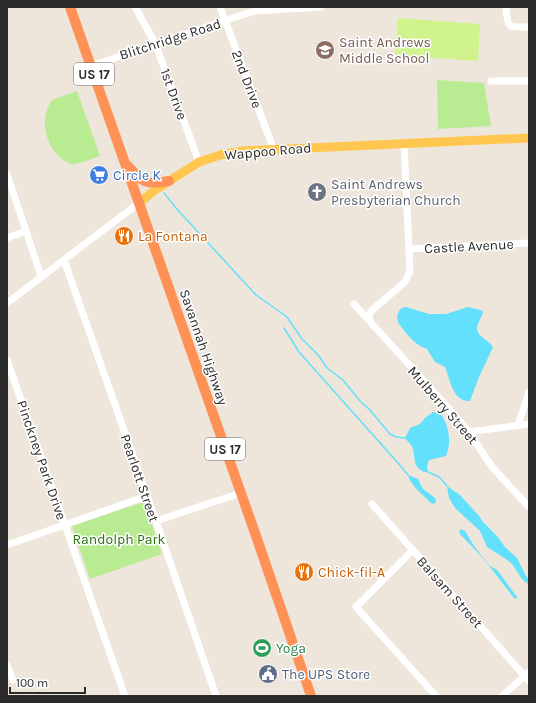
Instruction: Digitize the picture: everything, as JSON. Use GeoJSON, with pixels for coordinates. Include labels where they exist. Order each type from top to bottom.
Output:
{"type":"FeatureCollection","features":[{"type":"Feature","properties":{"kind":"highway","name":"Savannah Highway"},"geometry":{"type":"LineString","coordinates":[[70,7],[241,493],[309,695]]}},
{"type":"Feature","properties":{"kind":"highway"},"geometry":{"type":"LineString","coordinates":[[125,162],[139,178],[145,182],[157,183],[169,181]]}},
{"type":"Feature","properties":{"kind":"main road","name":"Wappoo Road"},"geometry":{"type":"LineString","coordinates":[[139,203],[169,181],[199,162],[220,155],[242,151],[529,138]]}},
{"type":"Feature","properties":{"kind":"street","name":"1st Drive"},"geometry":{"type":"LineString","coordinates":[[135,7],[155,43],[199,162]]}},
{"type":"Feature","properties":{"kind":"street","name":"2nd Drive"},"geometry":{"type":"LineString","coordinates":[[220,7],[274,150]]}},
{"type":"Feature","properties":{"kind":"street","name":"Blitchridge Road"},"geometry":{"type":"LineString","coordinates":[[91,66],[155,43],[255,11],[321,7]]}},
{"type":"Feature","properties":{"kind":"street"},"geometry":{"type":"LineString","coordinates":[[506,7],[507,22],[509,25],[512,27],[529,27]]}},
{"type":"Feature","properties":{"kind":"street"},"geometry":{"type":"LineString","coordinates":[[491,81],[529,80]]}},
{"type":"Feature","properties":{"kind":"street"},"geometry":{"type":"LineString","coordinates":[[370,321],[369,315],[372,310],[405,282],[410,271],[404,143]]}},
{"type":"Feature","properties":{"kind":"street"},"geometry":{"type":"LineString","coordinates":[[7,174],[41,276]]}},
{"type":"Feature","properties":{"kind":"street","name":"Wappoo Road"},"geometry":{"type":"LineString","coordinates":[[7,303],[139,203]]}},
{"type":"Feature","properties":{"kind":"street"},"geometry":{"type":"LineString","coordinates":[[7,238],[26,231]]}},
{"type":"Feature","properties":{"kind":"street","name":"Castle Avenue"},"geometry":{"type":"LineString","coordinates":[[409,249],[529,243]]}},
{"type":"Feature","properties":{"kind":"street","name":"Pearlott Street"},"geometry":{"type":"LineString","coordinates":[[64,260],[216,696]]}},
{"type":"Feature","properties":{"kind":"street","name":"Mulberry Street"},"geometry":{"type":"LineString","coordinates":[[354,304],[470,432],[492,467],[528,504]]}},
{"type":"Feature","properties":{"kind":"street","name":"Pinckney Park Drive"},"geometry":{"type":"LineString","coordinates":[[7,360],[125,696]]}},
{"type":"Feature","properties":{"kind":"street"},"geometry":{"type":"LineString","coordinates":[[518,425],[529,392]]}},
{"type":"Feature","properties":{"kind":"street"},"geometry":{"type":"LineString","coordinates":[[470,432],[529,424]]}},
{"type":"Feature","properties":{"kind":"street"},"geometry":{"type":"LineString","coordinates":[[156,522],[241,493]]}},
{"type":"Feature","properties":{"kind":"street"},"geometry":{"type":"LineString","coordinates":[[7,545],[147,496]]}},
{"type":"Feature","properties":{"kind":"street","name":"Balsam Street"},"geometry":{"type":"LineString","coordinates":[[372,504],[528,676]]}},
{"type":"Feature","properties":{"kind":"street"},"geometry":{"type":"LineString","coordinates":[[413,550],[356,607],[436,696]]}},
{"type":"Feature","properties":{"kind":"street"},"geometry":{"type":"LineString","coordinates":[[7,664],[13,680]]}},
{"type":"Feature","properties":{"kind":"street"},"geometry":{"type":"LineString","coordinates":[[502,696],[528,676]]}},
{"type":"Feature","properties":{"kind":"green space"},"geometry":{"type":"Polygon","coordinates":[[[398,18],[480,24],[478,61],[395,55],[398,18]]]}},
{"type":"Feature","properties":{"kind":"green space"},"geometry":{"type":"Polygon","coordinates":[[[437,80],[484,83],[491,126],[438,129],[437,80]]]}},
{"type":"Feature","properties":{"kind":"green space"},"geometry":{"type":"Polygon","coordinates":[[[77,91],[100,156],[73,164],[62,159],[51,146],[45,123],[48,107],[52,100],[77,91]]]}},
{"type":"Feature","properties":{"kind":"green space","name":"Randolph Park"},"geometry":{"type":"Polygon","coordinates":[[[144,502],[162,554],[90,579],[72,526],[144,502]]]}},
{"type":"Feature","properties":{"kind":"water"},"geometry":{"type":"Polygon","coordinates":[[[406,307],[429,314],[446,314],[468,307],[481,310],[483,312],[477,330],[493,347],[470,401],[459,398],[455,394],[445,367],[435,362],[427,349],[414,342],[399,324],[398,313],[402,308],[406,307]]]}},
{"type":"Feature","properties":{"kind":"water"},"geometry":{"type":"Polygon","coordinates":[[[433,412],[441,414],[444,419],[448,429],[449,446],[446,456],[429,460],[427,467],[428,472],[424,472],[416,465],[411,445],[405,438],[410,428],[420,424],[433,412]]]}},
{"type":"Feature","properties":{"kind":"water"},"geometry":{"type":"Polygon","coordinates":[[[408,475],[418,479],[423,489],[435,498],[436,502],[433,504],[431,503],[414,486],[408,475]]]}},
{"type":"Feature","properties":{"kind":"water"},"geometry":{"type":"Polygon","coordinates":[[[447,486],[460,495],[505,547],[517,558],[529,579],[529,585],[522,579],[512,564],[487,547],[480,531],[455,508],[449,498],[447,486]]]}},
{"type":"Feature","properties":{"kind":"water"},"geometry":{"type":"Polygon","coordinates":[[[461,529],[465,531],[474,546],[490,566],[497,570],[517,597],[516,599],[483,558],[460,534],[459,531],[461,529]]]}},
{"type":"Feature","properties":{"kind":"waterway"},"geometry":{"type":"LineString","coordinates":[[164,193],[256,295],[287,317],[302,339],[319,356],[327,368],[343,380],[390,434],[396,437],[405,438]]}},
{"type":"Feature","properties":{"kind":"waterway"},"geometry":{"type":"LineString","coordinates":[[284,328],[299,352],[408,475]]}},
{"type":"Feature","properties":{"kind":"waterway"},"geometry":{"type":"LineString","coordinates":[[428,472],[439,477],[447,486]]}},
{"type":"Feature","properties":{"kind":"place","name":"Saint Andrews Middle School"},"geometry":{"type":"Point","coordinates":[325,50]}},
{"type":"Feature","properties":{"kind":"place","name":"Circle K"},"geometry":{"type":"Point","coordinates":[99,175]}},
{"type":"Feature","properties":{"kind":"place","name":"Saint Andrews Presbyterian Church"},"geometry":{"type":"Point","coordinates":[317,192]}},
{"type":"Feature","properties":{"kind":"place","name":"La Fontana"},"geometry":{"type":"Point","coordinates":[124,236]}},
{"type":"Feature","properties":{"kind":"place","name":"Chick-fil-A"},"geometry":{"type":"Point","coordinates":[304,572]}},
{"type":"Feature","properties":{"kind":"place","name":"Yoga"},"geometry":{"type":"Point","coordinates":[262,648]}},
{"type":"Feature","properties":{"kind":"place","name":"The UPS Store"},"geometry":{"type":"Point","coordinates":[268,674]}}]}
